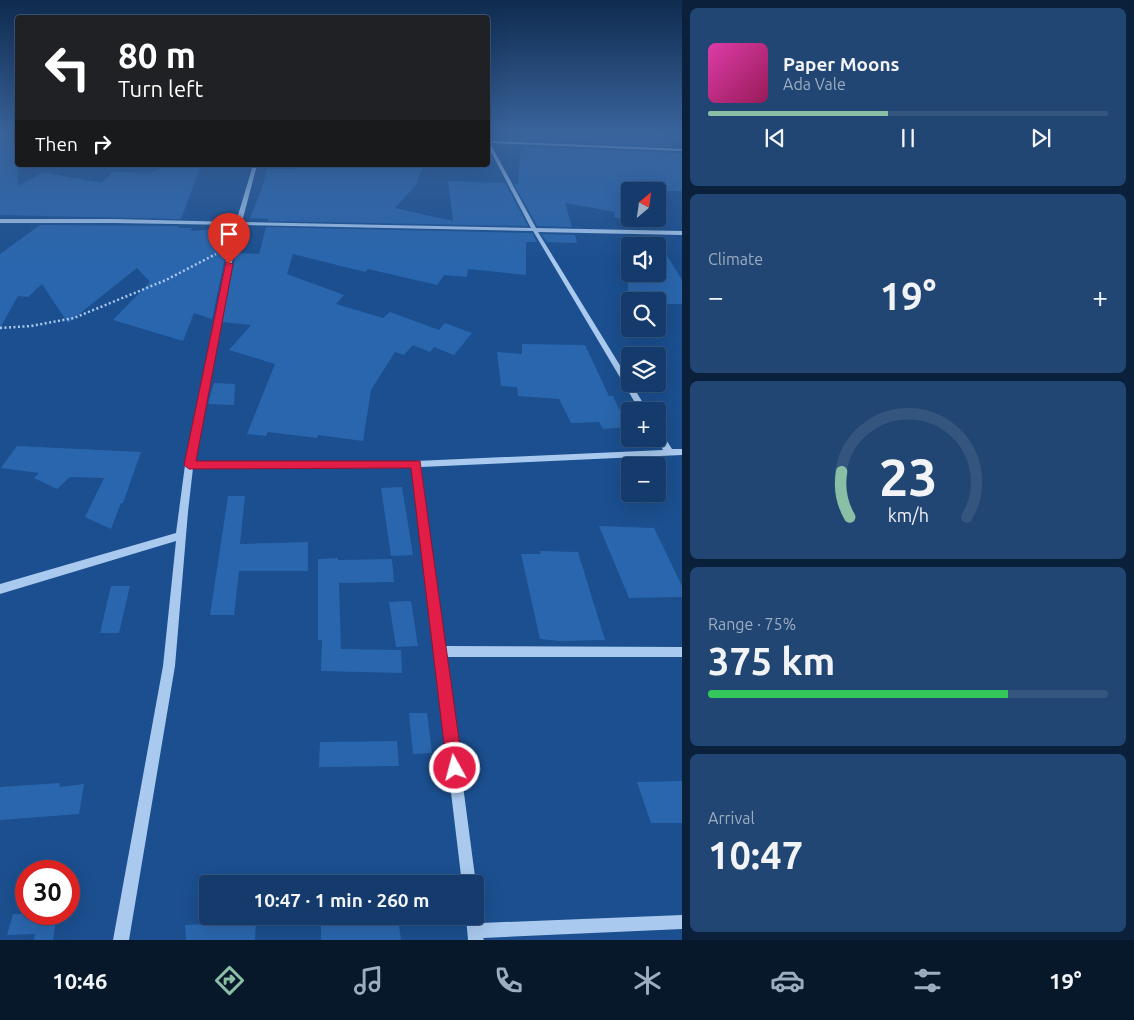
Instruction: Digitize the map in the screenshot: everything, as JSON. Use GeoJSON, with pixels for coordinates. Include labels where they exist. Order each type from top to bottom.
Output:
{"type":"FeatureCollection","features":[{"type":"Feature","properties":{"kind":"street"},"geometry":{"type":"LineString","coordinates":[[121,940],[169,666],[189,465],[232,246],[240,224],[252,175]]}},
{"type":"Feature","properties":{"kind":"street"},"geometry":{"type":"LineString","coordinates":[[505,175],[535,231],[639,402]]}},
{"type":"Feature","properties":{"kind":"street"},"geometry":{"type":"LineString","coordinates":[[0,221],[682,233]]}},
{"type":"Feature","properties":{"kind":"street"},"geometry":{"type":"LineString","coordinates":[[666,447],[669,452]]}},
{"type":"Feature","properties":{"kind":"street"},"geometry":{"type":"LineString","coordinates":[[189,465],[416,464],[682,452]]}},
{"type":"Feature","properties":{"kind":"street"},"geometry":{"type":"LineString","coordinates":[[416,464],[468,875]]}},
{"type":"Feature","properties":{"kind":"street"},"geometry":{"type":"LineString","coordinates":[[0,589],[182,535]]}},
{"type":"Feature","properties":{"kind":"street"},"geometry":{"type":"LineString","coordinates":[[440,651],[682,652]]}},
{"type":"Feature","properties":{"kind":"street"},"geometry":{"type":"LineString","coordinates":[[475,929],[682,922]]}},
{"type":"Feature","properties":{"kind":"path"},"geometry":{"type":"LineString","coordinates":[[0,328],[30,326],[74,318],[166,280],[232,246]]}},
{"type":"Feature","properties":{"kind":"building"},"geometry":{"type":"Polygon","coordinates":[[[0,175],[18,175],[18,186],[38,175],[58,175],[101,183],[110,175],[197,175],[181,219],[0,215],[0,175]]]}},
{"type":"Feature","properties":{"kind":"building"},"geometry":{"type":"Polygon","coordinates":[[[265,175],[420,175],[416,185],[395,208],[453,221],[448,181],[505,183],[528,226],[268,221],[268,219],[250,218],[265,175]]]}},
{"type":"Feature","properties":{"kind":"building"},"geometry":{"type":"Polygon","coordinates":[[[519,175],[682,175],[682,191],[666,191],[666,182],[621,182],[621,218],[614,217],[615,212],[565,203],[572,227],[537,226],[514,184],[518,184],[519,175]]]}},
{"type":"Feature","properties":{"kind":"building"},"geometry":{"type":"Polygon","coordinates":[[[40,225],[179,226],[178,228],[192,228],[191,231],[219,229],[218,253],[226,253],[212,319],[194,313],[183,341],[113,320],[150,282],[137,268],[68,323],[42,284],[28,297],[18,296],[0,328],[0,254],[40,225]]]}},
{"type":"Feature","properties":{"kind":"building"},"geometry":{"type":"Polygon","coordinates":[[[266,227],[532,233],[537,242],[526,242],[526,275],[468,269],[467,277],[444,275],[437,285],[368,269],[365,272],[293,254],[287,274],[344,295],[336,304],[383,318],[390,312],[439,330],[445,323],[472,333],[454,355],[434,347],[430,352],[413,345],[404,355],[395,352],[371,390],[363,441],[318,435],[317,438],[268,432],[266,436],[247,434],[275,364],[229,350],[251,325],[222,322],[236,253],[259,254],[266,227]]]}},
{"type":"Feature","properties":{"kind":"building"},"geometry":{"type":"Polygon","coordinates":[[[541,234],[575,235],[577,243],[547,242],[541,234]]]}},
{"type":"Feature","properties":{"kind":"building"},"geometry":{"type":"Polygon","coordinates":[[[625,236],[655,236],[656,237],[625,236]]]}},
{"type":"Feature","properties":{"kind":"building"},"geometry":{"type":"Polygon","coordinates":[[[666,254],[682,280],[682,304],[666,304],[666,292],[628,292],[628,282],[666,282],[666,254]]]}},
{"type":"Feature","properties":{"kind":"building"},"geometry":{"type":"Polygon","coordinates":[[[522,344],[585,345],[609,396],[613,396],[621,414],[621,428],[603,429],[599,422],[571,423],[559,399],[518,396],[517,387],[501,386],[497,352],[522,354],[522,344]]]}},
{"type":"Feature","properties":{"kind":"building"},"geometry":{"type":"Polygon","coordinates":[[[214,383],[235,384],[234,405],[208,404],[214,383]]]}},
{"type":"Feature","properties":{"kind":"building"},"geometry":{"type":"Polygon","coordinates":[[[17,446],[141,452],[123,503],[121,503],[111,529],[85,517],[104,478],[70,477],[57,489],[34,478],[39,473],[1,468],[17,446]]]}},
{"type":"Feature","properties":{"kind":"building"},"geometry":{"type":"Polygon","coordinates":[[[402,487],[413,555],[391,556],[381,488],[402,487]]]}},
{"type":"Feature","properties":{"kind":"building"},"geometry":{"type":"Polygon","coordinates":[[[228,496],[245,496],[240,544],[308,542],[308,571],[239,571],[234,615],[210,615],[228,496]]]}},
{"type":"Feature","properties":{"kind":"building"},"geometry":{"type":"Polygon","coordinates":[[[599,526],[654,528],[682,586],[682,597],[629,598],[599,526]]]}},
{"type":"Feature","properties":{"kind":"building"},"geometry":{"type":"Polygon","coordinates":[[[540,551],[578,552],[605,640],[559,641],[540,639],[521,554],[541,554],[540,551]]]}},
{"type":"Feature","properties":{"kind":"building"},"geometry":{"type":"Polygon","coordinates":[[[338,558],[338,560],[392,559],[394,582],[339,583],[341,649],[401,650],[402,673],[321,671],[322,640],[318,640],[318,559],[338,558]]]}},
{"type":"Feature","properties":{"kind":"building"},"geometry":{"type":"Polygon","coordinates":[[[111,586],[130,586],[119,633],[100,633],[111,586]]]}},
{"type":"Feature","properties":{"kind":"building"},"geometry":{"type":"Polygon","coordinates":[[[411,601],[418,646],[396,647],[389,602],[411,601]]]}},
{"type":"Feature","properties":{"kind":"building"},"geometry":{"type":"Polygon","coordinates":[[[409,713],[427,713],[432,753],[413,754],[409,713]]]}},
{"type":"Feature","properties":{"kind":"building"},"geometry":{"type":"Polygon","coordinates":[[[397,741],[399,766],[319,767],[320,742],[397,741]]]}},
{"type":"Feature","properties":{"kind":"building"},"geometry":{"type":"Polygon","coordinates":[[[682,781],[682,823],[651,823],[637,782],[682,781]]]}},
{"type":"Feature","properties":{"kind":"building"},"geometry":{"type":"Polygon","coordinates":[[[60,783],[59,787],[84,784],[79,814],[0,820],[0,787],[60,783]]]}},
{"type":"Feature","properties":{"kind":"building"},"geometry":{"type":"Polygon","coordinates":[[[13,914],[15,914],[15,925],[55,925],[53,940],[34,940],[35,934],[7,935],[13,914]]]}},
{"type":"Feature","properties":{"kind":"building"},"geometry":{"type":"Polygon","coordinates":[[[185,925],[256,925],[255,940],[186,940],[185,925]]]}},
{"type":"Feature","properties":{"kind":"building"},"geometry":{"type":"Polygon","coordinates":[[[321,925],[399,925],[401,940],[321,940],[321,925]]]}},
{"type":"Feature","properties":{"kind":"route"},"geometry":{"type":"LineString","coordinates":[[229,264],[189,465],[416,464],[455,768]]}}]}
